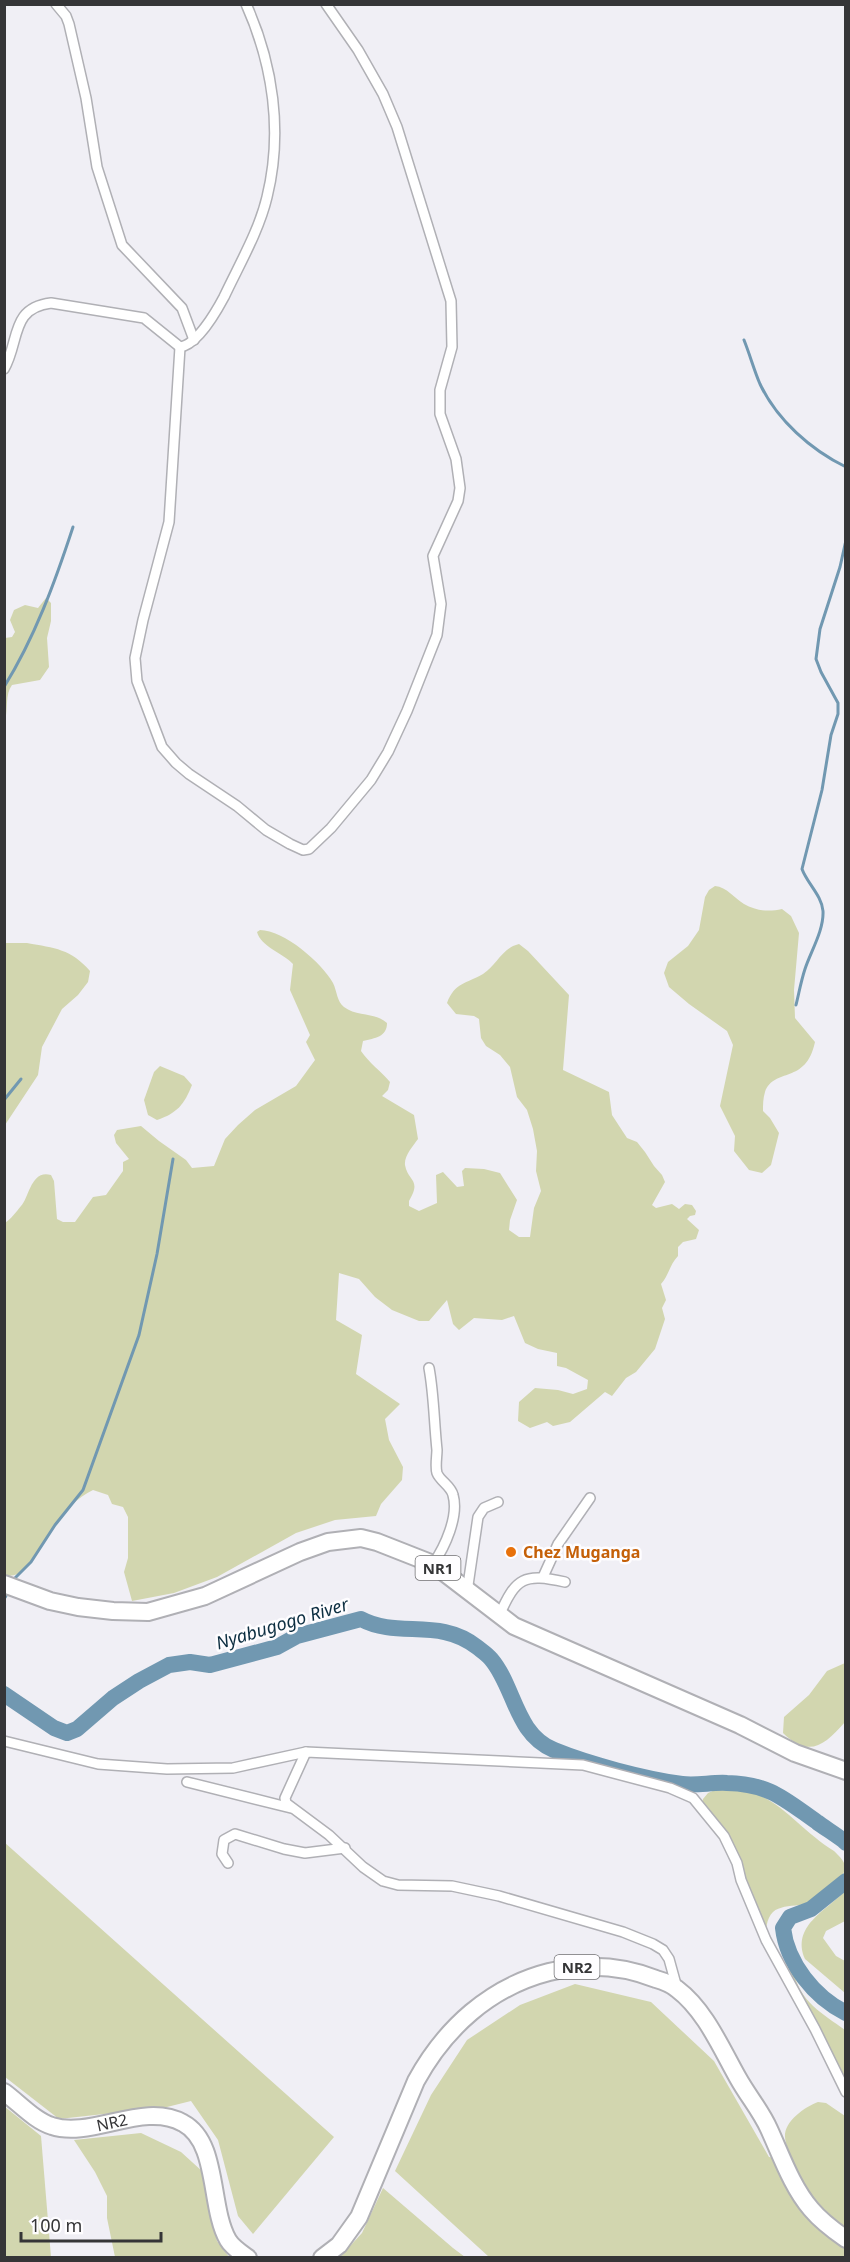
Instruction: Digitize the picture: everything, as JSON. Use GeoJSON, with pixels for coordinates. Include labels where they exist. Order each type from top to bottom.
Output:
{"type":"FeatureCollection","features":[{"type":"Feature","properties":{"kind":"highway","name":"NR1"},"geometry":{"type":"LineString","coordinates":[[4,1584],[50,1601],[78,1607],[148,1612],[205,1596],[300,1552],[328,1542],[361,1538],[433,1564],[514,1626],[740,1725],[795,1753],[846,1771]]}},
{"type":"Feature","properties":{"kind":"highway","name":"NR2"},"geometry":{"type":"LineString","coordinates":[[322,2258],[339,2245],[359,2217],[402,2114],[428,2060],[483,2002],[503,1989],[537,1976],[582,1966],[603,1965],[646,1975],[676,1988],[710,2027],[768,2126],[782,2159],[810,2208],[846,2239]]}},
{"type":"Feature","properties":{"kind":"highway","name":"NR2"},"geometry":{"type":"LineString","coordinates":[[4,2092],[38,2119],[52,2126],[86,2127],[155,2116],[183,2123],[199,2136],[209,2164],[214,2197],[228,2241],[248,2258]]}},
{"type":"Feature","properties":{"kind":"street"},"geometry":{"type":"LineString","coordinates":[[56,4],[66,16],[69,24],[86,98],[97,167],[122,245],[129,255],[182,308],[194,340]]}},
{"type":"Feature","properties":{"kind":"street"},"geometry":{"type":"LineString","coordinates":[[4,369],[10,360],[21,319],[27,311],[41,304],[51,303],[144,318],[180,346],[186,346],[194,340],[218,309],[246,251],[267,198],[273,166],[274,103],[269,68],[246,4]]}},
{"type":"Feature","properties":{"kind":"street"},"geometry":{"type":"LineString","coordinates":[[180,346],[170,522],[135,658],[137,681],[162,747],[176,763],[266,830],[303,850],[309,849],[331,828],[371,780],[388,752],[407,711],[437,635],[441,604],[434,556],[458,501],[460,488],[456,459],[440,414],[440,390],[452,347],[451,301],[397,127],[383,94],[358,50],[326,4]]}},
{"type":"Feature","properties":{"kind":"street"},"geometry":{"type":"LineString","coordinates":[[429,1368],[433,1392],[431,1402],[434,1414],[436,1472],[453,1493],[454,1506],[448,1532],[433,1564]]}},
{"type":"Feature","properties":{"kind":"street"},"geometry":{"type":"LineString","coordinates":[[543,1577],[558,1544],[590,1498]]}},
{"type":"Feature","properties":{"kind":"street"},"geometry":{"type":"LineString","coordinates":[[467,1592],[478,1517],[484,1508],[498,1502]]}},
{"type":"Feature","properties":{"kind":"street"},"geometry":{"type":"LineString","coordinates":[[499,1616],[508,1595],[518,1583],[532,1577],[565,1582]]}},
{"type":"Feature","properties":{"kind":"street"},"geometry":{"type":"LineString","coordinates":[[4,1741],[98,1764],[166,1769],[233,1767],[306,1752],[583,1765],[670,1788],[693,1798],[724,1836],[737,1863],[741,1880],[766,1940],[815,2029],[846,2092]]}},
{"type":"Feature","properties":{"kind":"street"},"geometry":{"type":"LineString","coordinates":[[306,1752],[285,1798],[286,1803],[345,1848],[375,1876],[390,1883],[452,1886],[500,1896],[637,1937],[663,1950],[669,1959],[676,1988]]}},
{"type":"Feature","properties":{"kind":"street"},"geometry":{"type":"LineString","coordinates":[[187,1782],[291,1808]]}},
{"type":"Feature","properties":{"kind":"street"},"geometry":{"type":"LineString","coordinates":[[228,1863],[222,1854],[225,1840],[235,1834],[284,1850],[305,1853],[345,1848]]}},
{"type":"Feature","properties":{"kind":"green space"},"geometry":{"type":"Polygon","coordinates":[[[46,598],[51,603],[51,621],[47,638],[49,667],[40,680],[12,685],[5,721],[5,638],[12,637],[15,632],[10,620],[14,610],[25,605],[38,608],[46,598]]]}},
{"type":"Feature","properties":{"kind":"green space"},"geometry":{"type":"Polygon","coordinates":[[[715,886],[723,888],[753,908],[767,911],[782,909],[791,916],[799,933],[794,990],[795,1018],[815,1042],[805,1064],[798,1070],[769,1084],[765,1092],[763,1111],[779,1133],[771,1165],[762,1173],[749,1170],[734,1151],[735,1136],[720,1106],[733,1045],[727,1031],[669,987],[664,973],[668,962],[688,946],[699,930],[705,897],[715,886]]]}},
{"type":"Feature","properties":{"kind":"green space"},"geometry":{"type":"Polygon","coordinates":[[[260,930],[280,935],[311,957],[328,975],[344,1007],[377,1017],[387,1023],[383,1034],[363,1041],[361,1051],[390,1082],[388,1090],[382,1096],[414,1115],[418,1139],[409,1151],[405,1162],[414,1184],[409,1206],[419,1211],[437,1203],[436,1175],[443,1172],[457,1187],[464,1186],[462,1171],[465,1168],[500,1173],[517,1200],[509,1230],[519,1237],[530,1237],[534,1208],[541,1191],[536,1171],[537,1151],[533,1129],[527,1110],[517,1097],[510,1067],[500,1055],[486,1046],[481,1038],[479,1019],[474,1016],[456,1014],[447,1003],[457,987],[483,974],[508,949],[519,944],[528,951],[569,995],[563,1070],[609,1092],[612,1115],[627,1138],[637,1142],[645,1152],[665,1182],[652,1205],[656,1208],[672,1204],[679,1209],[685,1204],[692,1205],[696,1211],[695,1215],[687,1219],[699,1230],[696,1239],[683,1242],[678,1247],[678,1256],[661,1284],[666,1300],[662,1308],[665,1319],[655,1349],[636,1372],[626,1378],[612,1396],[605,1392],[570,1422],[553,1426],[547,1422],[530,1428],[518,1421],[519,1402],[535,1388],[573,1394],[587,1389],[588,1380],[566,1368],[557,1366],[557,1353],[538,1349],[525,1343],[514,1316],[502,1320],[474,1318],[459,1330],[453,1324],[447,1300],[429,1321],[419,1321],[392,1310],[375,1297],[359,1279],[339,1273],[336,1320],[362,1335],[356,1374],[400,1404],[385,1419],[389,1440],[403,1467],[402,1480],[381,1504],[376,1516],[335,1520],[296,1533],[217,1577],[174,1593],[132,1601],[124,1572],[128,1558],[128,1517],[123,1507],[112,1504],[108,1495],[93,1490],[77,1500],[63,1515],[28,1566],[21,1572],[5,1575],[5,1223],[24,1202],[35,1180],[44,1174],[51,1175],[54,1181],[57,1219],[63,1222],[75,1222],[93,1197],[106,1195],[123,1171],[123,1162],[129,1159],[116,1143],[114,1135],[117,1130],[141,1126],[186,1160],[192,1168],[214,1166],[225,1139],[238,1125],[255,1110],[296,1086],[315,1060],[306,1042],[310,1035],[290,990],[293,964],[263,942],[257,932],[260,930]]]}},
{"type":"Feature","properties":{"kind":"green space"},"geometry":{"type":"Polygon","coordinates":[[[5,943],[27,943],[54,948],[69,954],[90,971],[88,982],[78,995],[62,1009],[42,1047],[38,1075],[5,1125],[5,943]]]}},
{"type":"Feature","properties":{"kind":"green space"},"geometry":{"type":"Polygon","coordinates":[[[160,1066],[184,1076],[192,1085],[179,1107],[157,1120],[148,1115],[144,1100],[154,1072],[160,1066]]]}},
{"type":"Feature","properties":{"kind":"green space"},"geometry":{"type":"Polygon","coordinates":[[[845,1663],[845,1722],[823,1743],[816,1746],[809,1747],[792,1741],[783,1733],[784,1717],[809,1695],[827,1671],[845,1663]]]}},
{"type":"Feature","properties":{"kind":"green space"},"geometry":{"type":"Polygon","coordinates":[[[722,1787],[740,1788],[770,1800],[834,1851],[845,1866],[842,1876],[821,1897],[811,1902],[776,1910],[771,1915],[766,1932],[744,1879],[702,1806],[703,1799],[708,1793],[722,1787]]]}},
{"type":"Feature","properties":{"kind":"green space"},"geometry":{"type":"Polygon","coordinates":[[[4,1842],[334,2137],[253,2234],[238,2216],[218,2140],[191,2101],[167,2107],[59,2119],[5,2077],[4,1842]]]}},
{"type":"Feature","properties":{"kind":"green space"},"geometry":{"type":"Polygon","coordinates":[[[845,1891],[845,1921],[826,1931],[823,1938],[836,1956],[845,1961],[845,1993],[805,1959],[802,1947],[806,1928],[845,1891]]]}},
{"type":"Feature","properties":{"kind":"green space"},"geometry":{"type":"Polygon","coordinates":[[[780,1963],[794,1972],[801,1991],[813,2006],[845,2030],[845,2089],[780,1963]]]}},
{"type":"Feature","properties":{"kind":"green space"},"geometry":{"type":"Polygon","coordinates":[[[575,1984],[651,2002],[714,2061],[769,2157],[782,2159],[799,2191],[845,2238],[845,2257],[489,2257],[395,2171],[431,2095],[467,2040],[520,2005],[575,1984]]]}},
{"type":"Feature","properties":{"kind":"green space"},"geometry":{"type":"Polygon","coordinates":[[[818,2102],[826,2103],[845,2116],[845,2234],[814,2204],[798,2174],[786,2143],[788,2125],[807,2107],[818,2102]]]}},
{"type":"Feature","properties":{"kind":"green space"},"geometry":{"type":"Polygon","coordinates":[[[4,2106],[41,2136],[51,2257],[5,2257],[4,2106]]]}},
{"type":"Feature","properties":{"kind":"green space"},"geometry":{"type":"Polygon","coordinates":[[[141,2133],[181,2152],[203,2172],[217,2241],[229,2257],[115,2257],[107,2218],[107,2196],[95,2172],[74,2140],[141,2133]]]}},
{"type":"Feature","properties":{"kind":"green space"},"geometry":{"type":"Polygon","coordinates":[[[383,2188],[465,2257],[340,2257],[362,2233],[383,2188]]]}},
{"type":"Feature","properties":{"kind":"waterway"},"geometry":{"type":"LineString","coordinates":[[744,340],[760,384],[785,422],[820,452],[846,467]]}},
{"type":"Feature","properties":{"kind":"waterway"},"geometry":{"type":"LineString","coordinates":[[4,687],[43,609],[73,527]]}},
{"type":"Feature","properties":{"kind":"waterway"},"geometry":{"type":"LineString","coordinates":[[796,1005],[823,918],[820,900],[802,869],[822,790],[831,735],[838,714],[838,703],[816,659],[820,629],[840,567],[846,540]]}},
{"type":"Feature","properties":{"kind":"waterway"},"geometry":{"type":"LineString","coordinates":[[4,1100],[21,1079]]}},
{"type":"Feature","properties":{"kind":"waterway"},"geometry":{"type":"LineString","coordinates":[[13,1580],[31,1562],[55,1525],[83,1490],[139,1335],[157,1254],[173,1159]]}},
{"type":"Feature","properties":{"kind":"waterway","name":"Nyabugogo River"},"geometry":{"type":"LineString","coordinates":[[4,1694],[54,1728],[67,1733],[77,1729],[113,1698],[169,1665],[190,1662],[210,1665],[277,1647],[297,1636],[361,1619],[389,1628],[433,1630],[463,1638],[489,1657],[499,1670],[523,1722],[541,1743],[554,1750],[600,1766],[667,1782],[755,1786],[776,1794],[846,1843]]}},
{"type":"Feature","properties":{"kind":"waterway","name":"Nyabugogo River"},"geometry":{"type":"LineString","coordinates":[[846,1881],[811,1909],[790,1917],[783,1928],[790,1954],[804,1978],[823,1998],[846,2013]]}},
{"type":"Feature","properties":{"kind":"place","name":"Chez Muganga"},"geometry":{"type":"Point","coordinates":[511,1552]}}]}
